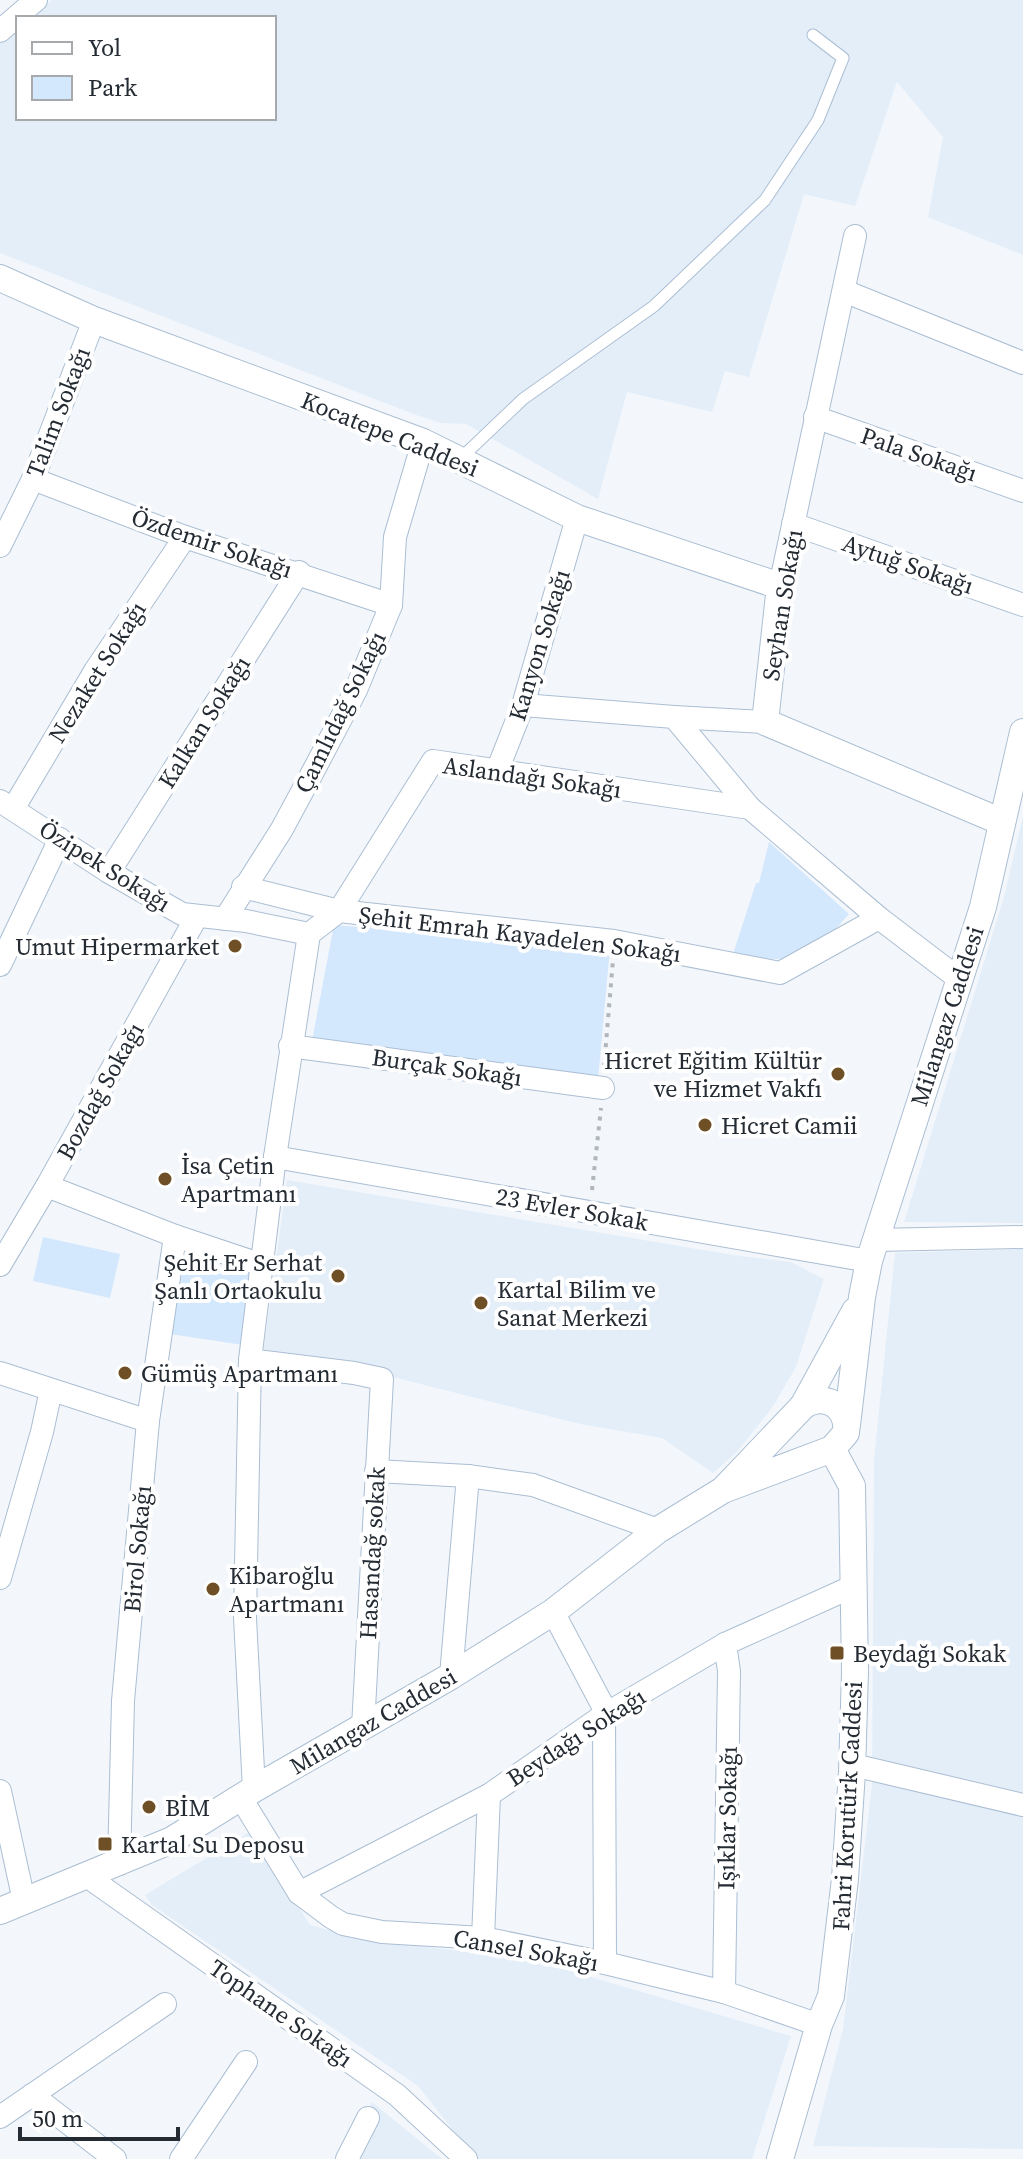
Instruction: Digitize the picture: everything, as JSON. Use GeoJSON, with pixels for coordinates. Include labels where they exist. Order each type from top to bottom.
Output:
{"type":"FeatureCollection","features":[{"type":"Feature","properties":{"kind":"street"},"geometry":{"type":"LineString","coordinates":[[17,16],[36,0]]}},
{"type":"Feature","properties":{"kind":"street"},"geometry":{"type":"LineString","coordinates":[[0,31],[16,17]]}},
{"type":"Feature","properties":{"kind":"street","name":"Seyhan Sokağı"},"geometry":{"type":"LineString","coordinates":[[765,722],[780,586],[855,236]]}},
{"type":"Feature","properties":{"kind":"street","name":"Kocatepe Caddesi"},"geometry":{"type":"LineString","coordinates":[[0,278],[94,320],[423,442],[577,518],[780,586]]}},
{"type":"Feature","properties":{"kind":"street"},"geometry":{"type":"LineString","coordinates":[[844,291],[1023,363]]}},
{"type":"Feature","properties":{"kind":"street","name":"Talim Sokağı"},"geometry":{"type":"LineString","coordinates":[[0,546],[33,479],[94,320]]}},
{"type":"Feature","properties":{"kind":"street","name":"Pala Sokağı"},"geometry":{"type":"LineString","coordinates":[[815,417],[1023,491]]}},
{"type":"Feature","properties":{"kind":"street","name":"Çamlıdağ Sokağı"},"geometry":{"type":"LineString","coordinates":[[225,919],[282,829],[356,690],[391,605],[395,537],[423,442]]}},
{"type":"Feature","properties":{"kind":"street","name":"Özdemir Sokağı"},"geometry":{"type":"LineString","coordinates":[[33,479],[185,537],[299,572],[391,605]]}},
{"type":"Feature","properties":{"kind":"street","name":"Kanyon Sokağı"},"geometry":{"type":"LineString","coordinates":[[497,771],[523,705],[577,518]]}},
{"type":"Feature","properties":{"kind":"street","name":"Aytuğ Sokağı"},"geometry":{"type":"LineString","coordinates":[[793,524],[1023,605]]}},
{"type":"Feature","properties":{"kind":"street","name":"Nezaket Sokağı"},"geometry":{"type":"LineString","coordinates":[[7,805],[185,537]]}},
{"type":"Feature","properties":{"kind":"street","name":"Kalkan Sokağı"},"geometry":{"type":"LineString","coordinates":[[109,872],[299,572]]}},
{"type":"Feature","properties":{"kind":"street"},"geometry":{"type":"LineString","coordinates":[[523,705],[765,722],[1002,822]]}},
{"type":"Feature","properties":{"kind":"street"},"geometry":{"type":"LineString","coordinates":[[674,717],[750,808],[879,918],[959,979]]}},
{"type":"Feature","properties":{"kind":"street","name":"Milangaz Caddesi"},"geometry":{"type":"LineString","coordinates":[[0,1911],[172,1840],[451,1676],[553,1612],[658,1530],[723,1490],[828,1451],[843,1439],[862,1297],[872,1251],[983,907],[1023,732]]}},
{"type":"Feature","properties":{"kind":"street","name":"Aslandağı Sokağı"},"geometry":{"type":"LineString","coordinates":[[309,934],[339,911],[433,761],[750,808]]}},
{"type":"Feature","properties":{"kind":"street","name":"Özipek Sokağı"},"geometry":{"type":"LineString","coordinates":[[7,805],[109,872],[182,914],[309,934]]}},
{"type":"Feature","properties":{"kind":"street"},"geometry":{"type":"LineString","coordinates":[[0,965],[60,839]]}},
{"type":"Feature","properties":{"kind":"street","name":"Şehit Emrah Kayadelen Sokağı"},"geometry":{"type":"LineString","coordinates":[[243,887],[339,911],[614,941],[780,973],[879,918]]}},
{"type":"Feature","properties":{"kind":"street","name":"Bozdağ Sokağı"},"geometry":{"type":"LineString","coordinates":[[0,1265],[197,916]]}},
{"type":"Feature","properties":{"kind":"street"},"geometry":{"type":"LineString","coordinates":[[248,1794],[245,1618],[250,1360],[290,1046],[309,934]]}},
{"type":"Feature","properties":{"kind":"street","name":"Burçak Sokağı"},"geometry":{"type":"LineString","coordinates":[[290,1046],[603,1088]]}},
{"type":"Feature","properties":{"kind":"street","name":"23 Evler Sokak"},"geometry":{"type":"LineString","coordinates":[[275,1157],[872,1251],[1023,1237]]}},
{"type":"Feature","properties":{"kind":"street"},"geometry":{"type":"LineString","coordinates":[[47,1186],[175,1236],[262,1265]]}},
{"type":"Feature","properties":{"kind":"street","name":"Birol Sokağı"},"geometry":{"type":"LineString","coordinates":[[119,1864],[123,1701],[148,1421],[175,1236]]}},
{"type":"Feature","properties":{"kind":"street","name":"Milangaz Caddesi"},"geometry":{"type":"LineString","coordinates":[[723,1490],[799,1410],[862,1297]]}},
{"type":"Feature","properties":{"kind":"street","name":"Hasandağ sokak"},"geometry":{"type":"LineString","coordinates":[[250,1360],[382,1379],[363,1727]]}},
{"type":"Feature","properties":{"kind":"street"},"geometry":{"type":"LineString","coordinates":[[0,1373],[148,1421]]}},
{"type":"Feature","properties":{"kind":"street"},"geometry":{"type":"LineString","coordinates":[[0,1578],[51,1390]]}},
{"type":"Feature","properties":{"kind":"street"},"geometry":{"type":"LineString","coordinates":[[828,1451],[808,1449],[801,1444],[794,1428],[799,1410],[811,1401],[827,1400],[841,1409],[847,1425]]}},
{"type":"Feature","properties":{"kind":"street","name":"Fahri Korutürk Caddesi"},"geometry":{"type":"LineString","coordinates":[[780,2159],[819,2025],[831,1996],[853,1765],[852,1486],[828,1451]]}},
{"type":"Feature","properties":{"kind":"street"},"geometry":{"type":"LineString","coordinates":[[376,1471],[468,1476],[533,1485],[658,1530]]}},
{"type":"Feature","properties":{"kind":"street"},"geometry":{"type":"LineString","coordinates":[[451,1676],[468,1476]]}},
{"type":"Feature","properties":{"kind":"street","name":"Beydağı Sokağı"},"geometry":{"type":"LineString","coordinates":[[299,1893],[489,1795],[604,1715],[725,1644],[854,1586]]}},
{"type":"Feature","properties":{"kind":"street"},"geometry":{"type":"LineString","coordinates":[[553,1612],[604,1708],[605,1963]]}},
{"type":"Feature","properties":{"kind":"street","name":"Işıklar Sokağı"},"geometry":{"type":"LineString","coordinates":[[724,1992],[729,1671],[725,1644]]}},
{"type":"Feature","properties":{"kind":"street"},"geometry":{"type":"LineString","coordinates":[[853,1765],[1023,1805]]}},
{"type":"Feature","properties":{"kind":"street"},"geometry":{"type":"LineString","coordinates":[[0,1791],[24,1901]]}},
{"type":"Feature","properties":{"kind":"street","name":"Cansel Sokağı"},"geometry":{"type":"LineString","coordinates":[[248,1794],[299,1893],[331,1917],[359,1929],[483,1938],[605,1963],[724,1992],[819,2025]]}},
{"type":"Feature","properties":{"kind":"street"},"geometry":{"type":"LineString","coordinates":[[483,1938],[489,1795]]}},
{"type":"Feature","properties":{"kind":"street","name":"Tophane Sokağı"},"geometry":{"type":"LineString","coordinates":[[88,1877],[397,2095],[466,2159]]}},
{"type":"Feature","properties":{"kind":"street"},"geometry":{"type":"LineString","coordinates":[[0,2117],[165,2004]]}},
{"type":"Feature","properties":{"kind":"street"},"geometry":{"type":"LineString","coordinates":[[181,2159],[246,2062]]}},
{"type":"Feature","properties":{"kind":"street"},"geometry":{"type":"LineString","coordinates":[[32,2095],[115,2159]]}},
{"type":"Feature","properties":{"kind":"street"},"geometry":{"type":"LineString","coordinates":[[347,2159],[368,2118]]}},
{"type":"Feature","properties":{"kind":"lane"},"geometry":{"type":"LineString","coordinates":[[459,460],[523,399],[654,306],[765,200],[818,120],[843,58],[813,35]]}},
{"type":"Feature","properties":{"kind":"shaded area"},"geometry":{"type":"Polygon","coordinates":[[[52,0],[1023,0],[1023,255],[928,217],[943,137],[897,82],[855,206],[804,194],[749,377],[725,371],[712,412],[627,392],[598,499],[466,424],[441,423],[416,415],[0,253],[0,42],[16,29],[16,120],[276,120],[276,16],[32,16],[52,0]]]}},
{"type":"Feature","properties":{"kind":"shaded area"},"geometry":{"type":"Polygon","coordinates":[[[1023,816],[1023,1223],[904,1222],[1004,897],[1023,816]]]}},
{"type":"Feature","properties":{"kind":"shaded area"},"geometry":{"type":"Polygon","coordinates":[[[287,1180],[733,1255],[791,1262],[824,1279],[796,1367],[772,1408],[737,1452],[713,1473],[662,1438],[580,1424],[389,1376],[263,1353],[287,1180]]]}},
{"type":"Feature","properties":{"kind":"shaded area"},"geometry":{"type":"Polygon","coordinates":[[[1023,1249],[1023,2149],[813,2146],[843,2029],[872,1785],[874,1460],[895,1253],[1023,1249]]]}},
{"type":"Feature","properties":{"kind":"shaded area"},"geometry":{"type":"Polygon","coordinates":[[[251,1831],[310,1925],[367,1940],[530,1959],[791,2036],[752,2159],[476,2159],[418,2086],[152,1905],[145,1895],[251,1831]]]}},
{"type":"Feature","properties":{"kind":"shaded area"},"geometry":{"type":"Polygon","coordinates":[[[372,2102],[442,2159],[344,2159],[372,2102]]]}},
{"type":"Feature","properties":{"kind":"green space"},"geometry":{"type":"Polygon","coordinates":[[[769,842],[849,914],[811,950],[786,959],[733,954],[756,883],[759,883],[769,842]]]}},
{"type":"Feature","properties":{"kind":"green space"},"geometry":{"type":"Polygon","coordinates":[[[334,925],[610,948],[598,1080],[312,1041],[334,925]]]}},
{"type":"Feature","properties":{"kind":"green space"},"geometry":{"type":"Polygon","coordinates":[[[43,1237],[120,1254],[110,1298],[33,1281],[43,1237]]]}},
{"type":"Feature","properties":{"kind":"green space"},"geometry":{"type":"Polygon","coordinates":[[[185,1260],[250,1273],[243,1345],[170,1334],[185,1260]]]}},
{"type":"Feature","properties":{"kind":"place","name":"Umut Hipermarket"},"geometry":{"type":"Point","coordinates":[235,946]}},
{"type":"Feature","properties":{"kind":"place","name":"Hicret Eğitim Kültür ve Hizmet Vakfı"},"geometry":{"type":"Point","coordinates":[838,1074]}},
{"type":"Feature","properties":{"kind":"place","name":"Hicret Camii"},"geometry":{"type":"Point","coordinates":[705,1125]}},
{"type":"Feature","properties":{"kind":"place","name":"İsa Çetin Apartmanı"},"geometry":{"type":"Point","coordinates":[165,1179]}},
{"type":"Feature","properties":{"kind":"place","name":"Şehit Er Serhat Şanlı Ortaokulu"},"geometry":{"type":"Point","coordinates":[338,1276]}},
{"type":"Feature","properties":{"kind":"place","name":"Kartal Bilim ve Sanat Merkezi"},"geometry":{"type":"Point","coordinates":[481,1303]}},
{"type":"Feature","properties":{"kind":"place","name":"Gümüş Apartmanı"},"geometry":{"type":"Point","coordinates":[125,1373]}},
{"type":"Feature","properties":{"kind":"place","name":"Kibaroğlu Apartmanı"},"geometry":{"type":"Point","coordinates":[213,1589]}},
{"type":"Feature","properties":{"kind":"place","name":"Beydağı Sokak"},"geometry":{"type":"Point","coordinates":[837,1653]}},
{"type":"Feature","properties":{"kind":"place","name":"BİM"},"geometry":{"type":"Point","coordinates":[149,1807]}},
{"type":"Feature","properties":{"kind":"place","name":"Kartal Su Deposu"},"geometry":{"type":"Point","coordinates":[105,1844]}}]}
